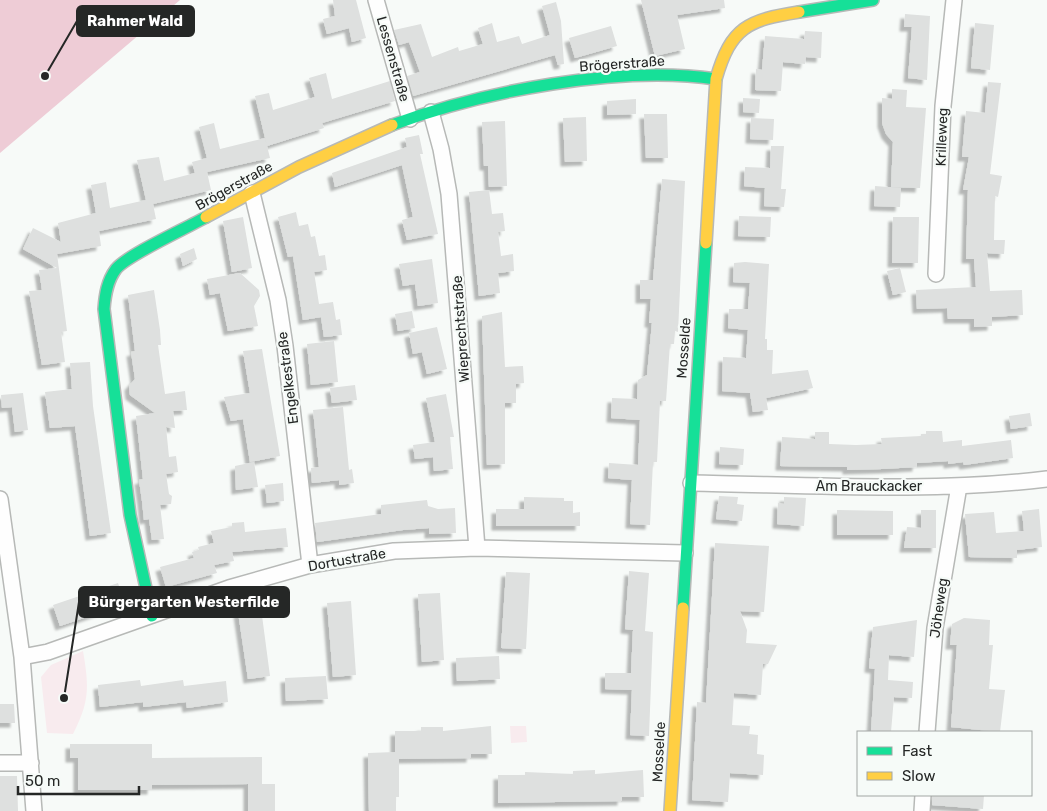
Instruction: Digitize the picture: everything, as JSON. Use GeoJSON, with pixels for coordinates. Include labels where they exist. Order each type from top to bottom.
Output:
{"type":"FeatureCollection","features":[{"type":"Feature","properties":{"kind":"street","name":"Lessenstraße"},"geometry":{"type":"LineString","coordinates":[[376,0],[410,118]]}},
{"type":"Feature","properties":{"kind":"street","name":"Mosselde"},"geometry":{"type":"LineString","coordinates":[[670,811],[716,79],[722,60],[733,40],[749,24],[762,18],[873,0]]}},
{"type":"Feature","properties":{"kind":"street","name":"Krilleweg"},"geometry":{"type":"LineString","coordinates":[[936,274],[943,106],[954,0]]}},
{"type":"Feature","properties":{"kind":"street","name":"Brögerstraße"},"geometry":{"type":"LineString","coordinates":[[152,616],[130,515],[104,309],[104,291],[110,276],[121,264],[297,168],[350,142],[410,118],[513,91],[587,80],[675,75],[692,75],[716,79]]}},
{"type":"Feature","properties":{"kind":"street","name":"Wieprechtstraße"},"geometry":{"type":"LineString","coordinates":[[431,112],[441,149],[449,194],[476,548]]}},
{"type":"Feature","properties":{"kind":"street","name":"Engelkestraße"},"geometry":{"type":"LineString","coordinates":[[252,194],[278,300],[310,565]]}},
{"type":"Feature","properties":{"kind":"street","name":"Am Brauckacker"},"geometry":{"type":"LineString","coordinates":[[691,483],[959,486],[1047,479]]}},
{"type":"Feature","properties":{"kind":"street","name":"Jöheweg"},"geometry":{"type":"LineString","coordinates":[[927,731],[935,628],[959,486]]}},
{"type":"Feature","properties":{"kind":"street"},"geometry":{"type":"LineString","coordinates":[[0,499],[22,657],[34,811]]}},
{"type":"Feature","properties":{"kind":"street","name":"Dortustraße"},"geometry":{"type":"LineString","coordinates":[[22,657],[48,652],[229,588],[310,565],[394,551],[476,548],[685,552]]}},
{"type":"Feature","properties":{"kind":"street"},"geometry":{"type":"LineString","coordinates":[[0,763],[31,763]]}},
{"type":"Feature","properties":{"kind":"street"},"geometry":{"type":"LineString","coordinates":[[922,811],[923,796]]}},
{"type":"Feature","properties":{"kind":"shaded area"},"geometry":{"type":"Polygon","coordinates":[[[0,0],[180,0],[0,153],[0,0]]]}},
{"type":"Feature","properties":{"kind":"shaded area"},"geometry":{"type":"Polygon","coordinates":[[[83,651],[87,693],[79,722],[73,734],[47,733],[41,677],[51,665],[83,651]]]}},
{"type":"Feature","properties":{"kind":"shaded area"},"geometry":{"type":"Polygon","coordinates":[[[510,726],[526,726],[527,742],[511,743],[510,726]]]}},
{"type":"Feature","properties":{"kind":"building"},"geometry":{"type":"Polygon","coordinates":[[[333,0],[356,0],[366,38],[352,42],[349,28],[327,34],[323,19],[335,16],[333,0]]]}},
{"type":"Feature","properties":{"kind":"building"},"geometry":{"type":"Polygon","coordinates":[[[641,0],[724,0],[725,8],[677,15],[685,49],[655,56],[641,0]]]}},
{"type":"Feature","properties":{"kind":"building"},"geometry":{"type":"Polygon","coordinates":[[[556,2],[561,21],[564,64],[558,65],[555,55],[413,96],[407,76],[420,72],[409,42],[399,45],[394,30],[421,24],[432,57],[458,47],[459,51],[483,44],[478,28],[492,23],[497,42],[519,36],[522,44],[550,35],[542,6],[556,2]]]}},
{"type":"Feature","properties":{"kind":"building"},"geometry":{"type":"Polygon","coordinates":[[[905,14],[930,16],[927,80],[908,78],[912,27],[904,27],[905,14]]]}},
{"type":"Feature","properties":{"kind":"building"},"geometry":{"type":"Polygon","coordinates":[[[975,23],[994,25],[990,70],[971,68],[975,23]]]}},
{"type":"Feature","properties":{"kind":"building"},"geometry":{"type":"Polygon","coordinates":[[[611,26],[617,46],[575,58],[569,38],[611,26]]]}},
{"type":"Feature","properties":{"kind":"building"},"geometry":{"type":"Polygon","coordinates":[[[805,31],[822,32],[821,58],[806,57],[805,64],[783,62],[781,91],[755,90],[756,69],[762,70],[765,36],[804,39],[805,31]]]}},
{"type":"Feature","properties":{"kind":"building"},"geometry":{"type":"Polygon","coordinates":[[[326,73],[332,99],[390,81],[395,101],[322,123],[324,128],[267,146],[255,96],[269,93],[273,110],[315,97],[309,78],[326,73]]]}},
{"type":"Feature","properties":{"kind":"building"},"geometry":{"type":"Polygon","coordinates":[[[988,82],[1001,83],[990,174],[1002,176],[998,197],[995,196],[994,240],[1005,240],[1004,254],[987,253],[990,291],[1022,290],[1023,315],[992,317],[992,326],[974,327],[974,319],[948,319],[947,308],[917,309],[916,290],[976,287],[974,259],[966,259],[968,190],[963,190],[969,157],[962,157],[966,111],[985,113],[988,82]]]}},
{"type":"Feature","properties":{"kind":"building"},"geometry":{"type":"Polygon","coordinates":[[[892,89],[907,90],[906,107],[926,108],[920,188],[891,187],[893,142],[886,134],[882,123],[882,98],[892,99],[892,89]]]}},
{"type":"Feature","properties":{"kind":"building"},"geometry":{"type":"Polygon","coordinates":[[[743,98],[760,99],[759,113],[743,112],[743,98]]]}},
{"type":"Feature","properties":{"kind":"building"},"geometry":{"type":"Polygon","coordinates":[[[636,99],[636,114],[607,115],[607,101],[636,99]]]}},
{"type":"Feature","properties":{"kind":"building"},"geometry":{"type":"Polygon","coordinates":[[[644,114],[667,114],[668,158],[646,158],[644,114]]]}},
{"type":"Feature","properties":{"kind":"building"},"geometry":{"type":"Polygon","coordinates":[[[586,117],[587,161],[565,162],[563,118],[586,117]]]}},
{"type":"Feature","properties":{"kind":"building"},"geometry":{"type":"Polygon","coordinates":[[[751,118],[774,119],[773,140],[750,139],[751,118]]]}},
{"type":"Feature","properties":{"kind":"building"},"geometry":{"type":"Polygon","coordinates":[[[505,121],[507,186],[489,187],[488,166],[484,166],[482,122],[505,121]]]}},
{"type":"Feature","properties":{"kind":"building"},"geometry":{"type":"Polygon","coordinates":[[[214,123],[220,149],[265,138],[270,158],[207,172],[211,190],[153,204],[156,219],[99,231],[101,246],[57,254],[67,331],[61,332],[65,362],[42,365],[29,291],[42,290],[39,270],[57,268],[23,249],[33,228],[61,242],[58,223],[96,213],[91,185],[106,182],[110,208],[146,200],[137,160],[159,157],[164,181],[195,173],[192,162],[207,158],[199,127],[214,123]]]}},
{"type":"Feature","properties":{"kind":"building"},"geometry":{"type":"Polygon","coordinates":[[[419,135],[423,154],[420,154],[438,234],[407,240],[402,220],[413,217],[402,165],[335,187],[332,173],[407,147],[405,138],[419,135]]]}},
{"type":"Feature","properties":{"kind":"building"},"geometry":{"type":"Polygon","coordinates":[[[771,146],[784,146],[781,189],[786,189],[784,207],[764,206],[765,188],[744,186],[745,167],[770,168],[771,146]]]}},
{"type":"Feature","properties":{"kind":"building"},"geometry":{"type":"Polygon","coordinates":[[[662,179],[685,181],[678,332],[675,331],[674,344],[670,344],[666,401],[660,401],[657,462],[653,462],[650,525],[630,524],[632,480],[608,478],[609,463],[638,465],[640,420],[611,418],[612,398],[637,399],[638,380],[647,375],[652,323],[649,323],[651,299],[640,299],[640,280],[653,280],[662,179]]]}},
{"type":"Feature","properties":{"kind":"building"},"geometry":{"type":"Polygon","coordinates":[[[875,186],[901,188],[900,207],[874,206],[875,186]]]}},
{"type":"Feature","properties":{"kind":"building"},"geometry":{"type":"Polygon","coordinates":[[[489,190],[492,214],[503,213],[505,231],[498,232],[501,256],[513,254],[514,271],[498,273],[500,293],[479,296],[469,192],[489,190]]]}},
{"type":"Feature","properties":{"kind":"building"},"geometry":{"type":"Polygon","coordinates":[[[296,212],[299,226],[308,224],[311,237],[315,236],[319,256],[325,255],[327,270],[314,272],[319,304],[333,302],[336,320],[340,319],[342,335],[324,337],[321,317],[303,320],[293,256],[288,257],[278,217],[296,212]]]}},
{"type":"Feature","properties":{"kind":"building"},"geometry":{"type":"Polygon","coordinates":[[[739,216],[771,217],[770,237],[738,236],[739,216]]]}},
{"type":"Feature","properties":{"kind":"building"},"geometry":{"type":"Polygon","coordinates":[[[243,217],[252,268],[232,272],[223,221],[243,217]]]}},
{"type":"Feature","properties":{"kind":"building"},"geometry":{"type":"Polygon","coordinates":[[[893,217],[919,217],[918,263],[892,263],[893,217]]]}},
{"type":"Feature","properties":{"kind":"building"},"geometry":{"type":"Polygon","coordinates":[[[194,248],[197,259],[183,266],[180,254],[194,248]]]}},
{"type":"Feature","properties":{"kind":"building"},"geometry":{"type":"Polygon","coordinates":[[[432,259],[438,303],[418,306],[415,284],[403,286],[399,264],[432,259]]]}},
{"type":"Feature","properties":{"kind":"building"},"geometry":{"type":"Polygon","coordinates":[[[734,263],[769,264],[765,339],[767,339],[767,350],[773,350],[772,374],[808,370],[813,388],[766,398],[768,410],[753,412],[750,393],[722,391],[723,357],[746,358],[748,330],[728,328],[729,309],[748,309],[750,283],[733,282],[734,263]]]}},
{"type":"Feature","properties":{"kind":"building"},"geometry":{"type":"Polygon","coordinates":[[[900,268],[906,292],[893,295],[887,271],[900,268]]]}},
{"type":"Feature","properties":{"kind":"building"},"geometry":{"type":"Polygon","coordinates":[[[240,273],[259,290],[260,296],[254,306],[258,326],[228,331],[220,293],[210,295],[207,279],[240,273]]]}},
{"type":"Feature","properties":{"kind":"building"},"geometry":{"type":"Polygon","coordinates":[[[154,290],[160,330],[161,345],[158,345],[165,394],[185,391],[187,410],[173,411],[175,428],[166,427],[169,457],[176,456],[178,472],[166,474],[169,494],[172,496],[171,504],[160,505],[164,539],[152,540],[149,519],[144,520],[139,480],[143,479],[136,416],[155,413],[130,395],[129,386],[135,379],[131,352],[135,351],[128,295],[154,290]]]}},
{"type":"Feature","properties":{"kind":"building"},"geometry":{"type":"Polygon","coordinates":[[[412,311],[415,328],[398,331],[395,314],[412,311]]]}},
{"type":"Feature","properties":{"kind":"building"},"geometry":{"type":"Polygon","coordinates":[[[502,312],[505,367],[523,366],[524,383],[516,384],[516,403],[505,403],[505,464],[487,465],[482,316],[502,312]]]}},
{"type":"Feature","properties":{"kind":"building"},"geometry":{"type":"Polygon","coordinates":[[[437,327],[447,369],[427,374],[422,352],[413,354],[409,333],[437,327]]]}},
{"type":"Feature","properties":{"kind":"building"},"geometry":{"type":"Polygon","coordinates":[[[334,341],[338,382],[311,385],[307,344],[334,341]]]}},
{"type":"Feature","properties":{"kind":"building"},"geometry":{"type":"Polygon","coordinates":[[[262,349],[280,456],[250,462],[243,419],[231,421],[224,397],[250,393],[243,351],[262,349]]]}},
{"type":"Feature","properties":{"kind":"building"},"geometry":{"type":"Polygon","coordinates":[[[90,362],[93,406],[111,533],[90,536],[75,426],[50,428],[45,392],[72,389],[70,363],[90,362]]]}},
{"type":"Feature","properties":{"kind":"building"},"geometry":{"type":"Polygon","coordinates":[[[355,385],[357,400],[332,403],[330,388],[355,385]]]}},
{"type":"Feature","properties":{"kind":"building"},"geometry":{"type":"Polygon","coordinates":[[[23,393],[28,430],[15,432],[12,407],[2,408],[1,395],[23,393]]]}},
{"type":"Feature","properties":{"kind":"building"},"geometry":{"type":"Polygon","coordinates":[[[446,394],[454,437],[450,437],[453,469],[434,471],[433,457],[415,459],[413,445],[435,442],[426,398],[446,394]]]}},
{"type":"Feature","properties":{"kind":"building"},"geometry":{"type":"Polygon","coordinates":[[[343,407],[349,470],[352,469],[354,483],[339,485],[339,480],[312,483],[311,468],[319,467],[313,410],[343,407]]]}},
{"type":"Feature","properties":{"kind":"building"},"geometry":{"type":"Polygon","coordinates":[[[1030,413],[1032,426],[1011,429],[1009,416],[1030,413]]]}},
{"type":"Feature","properties":{"kind":"building"},"geometry":{"type":"Polygon","coordinates":[[[926,431],[942,431],[943,442],[962,440],[962,446],[1011,440],[1013,458],[964,465],[963,462],[948,464],[948,461],[917,463],[917,467],[882,469],[847,470],[847,467],[780,466],[782,437],[815,439],[815,432],[829,432],[829,444],[882,444],[881,438],[921,436],[921,434],[926,434],[926,431]]]}},
{"type":"Feature","properties":{"kind":"building"},"geometry":{"type":"Polygon","coordinates":[[[720,447],[744,449],[743,465],[719,464],[720,447]]]}},
{"type":"Feature","properties":{"kind":"building"},"geometry":{"type":"Polygon","coordinates":[[[254,462],[258,487],[236,490],[235,466],[254,462]]]}},
{"type":"Feature","properties":{"kind":"building"},"geometry":{"type":"Polygon","coordinates":[[[283,483],[284,501],[267,503],[265,485],[283,483]]]}},
{"type":"Feature","properties":{"kind":"building"},"geometry":{"type":"Polygon","coordinates":[[[719,496],[738,497],[737,504],[744,505],[742,521],[716,519],[719,496]]]}},
{"type":"Feature","properties":{"kind":"building"},"geometry":{"type":"Polygon","coordinates":[[[524,497],[564,498],[564,501],[573,501],[573,513],[580,512],[580,526],[496,526],[496,509],[524,509],[524,497]]]}},
{"type":"Feature","properties":{"kind":"building"},"geometry":{"type":"Polygon","coordinates":[[[784,497],[806,498],[804,526],[777,524],[778,503],[784,504],[784,497]]]}},
{"type":"Feature","properties":{"kind":"building"},"geometry":{"type":"Polygon","coordinates":[[[427,500],[428,506],[438,509],[455,508],[456,533],[429,534],[429,528],[317,542],[315,523],[381,514],[381,505],[427,500]]]}},
{"type":"Feature","properties":{"kind":"building"},"geometry":{"type":"Polygon","coordinates":[[[1039,509],[1042,547],[1017,550],[1017,558],[969,557],[965,514],[994,512],[996,533],[1024,531],[1022,511],[1039,509]]]}},
{"type":"Feature","properties":{"kind":"building"},"geometry":{"type":"Polygon","coordinates":[[[837,510],[893,511],[893,535],[837,535],[837,510]]]}},
{"type":"Feature","properties":{"kind":"building"},"geometry":{"type":"Polygon","coordinates":[[[921,510],[936,510],[936,548],[904,548],[907,527],[921,528],[921,510]]]}},
{"type":"Feature","properties":{"kind":"building"},"geometry":{"type":"Polygon","coordinates":[[[244,522],[245,532],[286,528],[288,547],[232,552],[234,561],[214,565],[217,573],[166,587],[160,567],[194,558],[192,552],[199,550],[198,547],[214,543],[211,531],[232,527],[232,523],[244,522]]]}},
{"type":"Feature","properties":{"kind":"building"},"geometry":{"type":"Polygon","coordinates":[[[715,543],[769,546],[764,612],[740,611],[747,630],[746,643],[777,645],[768,664],[763,664],[761,695],[734,693],[732,725],[750,726],[749,734],[758,735],[757,754],[764,755],[763,775],[730,773],[728,802],[692,800],[697,702],[706,703],[715,543]]]}},
{"type":"Feature","properties":{"kind":"building"},"geometry":{"type":"Polygon","coordinates":[[[629,571],[649,573],[645,631],[653,632],[649,736],[630,735],[632,690],[605,689],[605,673],[631,673],[633,630],[625,629],[629,571]]]}},
{"type":"Feature","properties":{"kind":"building"},"geometry":{"type":"Polygon","coordinates":[[[506,572],[530,573],[526,649],[501,648],[506,572]]]}},
{"type":"Feature","properties":{"kind":"building"},"geometry":{"type":"Polygon","coordinates":[[[118,583],[125,604],[60,626],[53,605],[118,583]]]}},
{"type":"Feature","properties":{"kind":"building"},"geometry":{"type":"Polygon","coordinates":[[[440,593],[444,660],[422,662],[418,594],[440,593]]]}},
{"type":"Feature","properties":{"kind":"building"},"geometry":{"type":"Polygon","coordinates":[[[351,601],[356,675],[333,677],[327,603],[351,601]]]}},
{"type":"Feature","properties":{"kind":"building"},"geometry":{"type":"Polygon","coordinates":[[[261,608],[270,676],[248,679],[238,612],[261,608]]]}},
{"type":"Feature","properties":{"kind":"building"},"geometry":{"type":"Polygon","coordinates":[[[964,618],[990,620],[989,645],[993,645],[989,689],[1005,690],[1000,731],[951,727],[957,645],[950,645],[952,624],[964,618]]]}},
{"type":"Feature","properties":{"kind":"building"},"geometry":{"type":"Polygon","coordinates":[[[917,620],[914,657],[889,655],[888,680],[913,682],[912,698],[894,697],[891,731],[871,731],[875,669],[869,668],[873,627],[917,620]]]}},
{"type":"Feature","properties":{"kind":"building"},"geometry":{"type":"Polygon","coordinates":[[[499,656],[500,679],[457,681],[456,658],[499,656]]]}},
{"type":"Feature","properties":{"kind":"building"},"geometry":{"type":"Polygon","coordinates":[[[326,676],[328,699],[286,701],[285,678],[326,676]]]}},
{"type":"Feature","properties":{"kind":"building"},"geometry":{"type":"Polygon","coordinates":[[[140,680],[141,686],[183,680],[184,686],[226,681],[228,702],[187,708],[186,702],[143,707],[143,702],[100,707],[98,685],[140,680]]]}},
{"type":"Feature","properties":{"kind":"building"},"geometry":{"type":"Polygon","coordinates":[[[0,704],[14,704],[15,723],[0,723],[0,704]]]}},
{"type":"Feature","properties":{"kind":"building"},"geometry":{"type":"Polygon","coordinates":[[[491,726],[492,754],[471,754],[471,758],[399,759],[399,797],[396,797],[396,811],[369,811],[368,753],[395,752],[395,731],[421,731],[421,727],[443,727],[443,731],[491,726]]]}},
{"type":"Feature","properties":{"kind":"building"},"geometry":{"type":"Polygon","coordinates":[[[70,744],[152,744],[152,758],[262,757],[262,784],[275,784],[275,811],[248,811],[248,784],[152,785],[152,790],[78,790],[78,758],[70,758],[70,744]]]}},
{"type":"Feature","properties":{"kind":"building"},"geometry":{"type":"Polygon","coordinates":[[[595,770],[595,774],[643,770],[644,797],[622,797],[622,801],[498,803],[498,775],[525,775],[525,772],[573,774],[573,771],[595,770]]]}},
{"type":"Feature","properties":{"kind":"building"},"geometry":{"type":"Polygon","coordinates":[[[0,776],[17,776],[18,811],[0,811],[0,776]]]}},
{"type":"Feature","properties":{"kind":"building"},"geometry":{"type":"Polygon","coordinates":[[[932,796],[984,796],[983,809],[932,805],[932,796]]]}},
{"type":"Feature","properties":{"kind":"traffic: fast"},"geometry":{"type":"LineString","coordinates":[[799,12],[873,0]]}},
{"type":"Feature","properties":{"kind":"traffic: fast"},"geometry":{"type":"LineString","coordinates":[[392,125],[468,102],[552,84],[595,78],[638,76],[678,76],[716,79]]}},
{"type":"Feature","properties":{"kind":"traffic: fast"},"geometry":{"type":"LineString","coordinates":[[152,616],[130,515],[104,309],[105,299],[110,278],[122,263],[144,249],[206,217]]}},
{"type":"Feature","properties":{"kind":"traffic: fast"},"geometry":{"type":"LineString","coordinates":[[683,608],[706,243]]}},
{"type":"Feature","properties":{"kind":"traffic: slow"},"geometry":{"type":"LineString","coordinates":[[706,243],[716,79],[722,62],[735,37],[744,29],[754,23],[799,12]]}},
{"type":"Feature","properties":{"kind":"traffic: slow"},"geometry":{"type":"LineString","coordinates":[[206,217],[299,167],[392,125]]}},
{"type":"Feature","properties":{"kind":"traffic: slow"},"geometry":{"type":"LineString","coordinates":[[670,811],[683,608]]}},
{"type":"Feature","properties":{"kind":"place","name":"Rahmer Wald"},"geometry":{"type":"Point","coordinates":[45,76]}},
{"type":"Feature","properties":{"kind":"place","name":"Bürgergarten Westerfilde"},"geometry":{"type":"Point","coordinates":[64,698]}}]}
